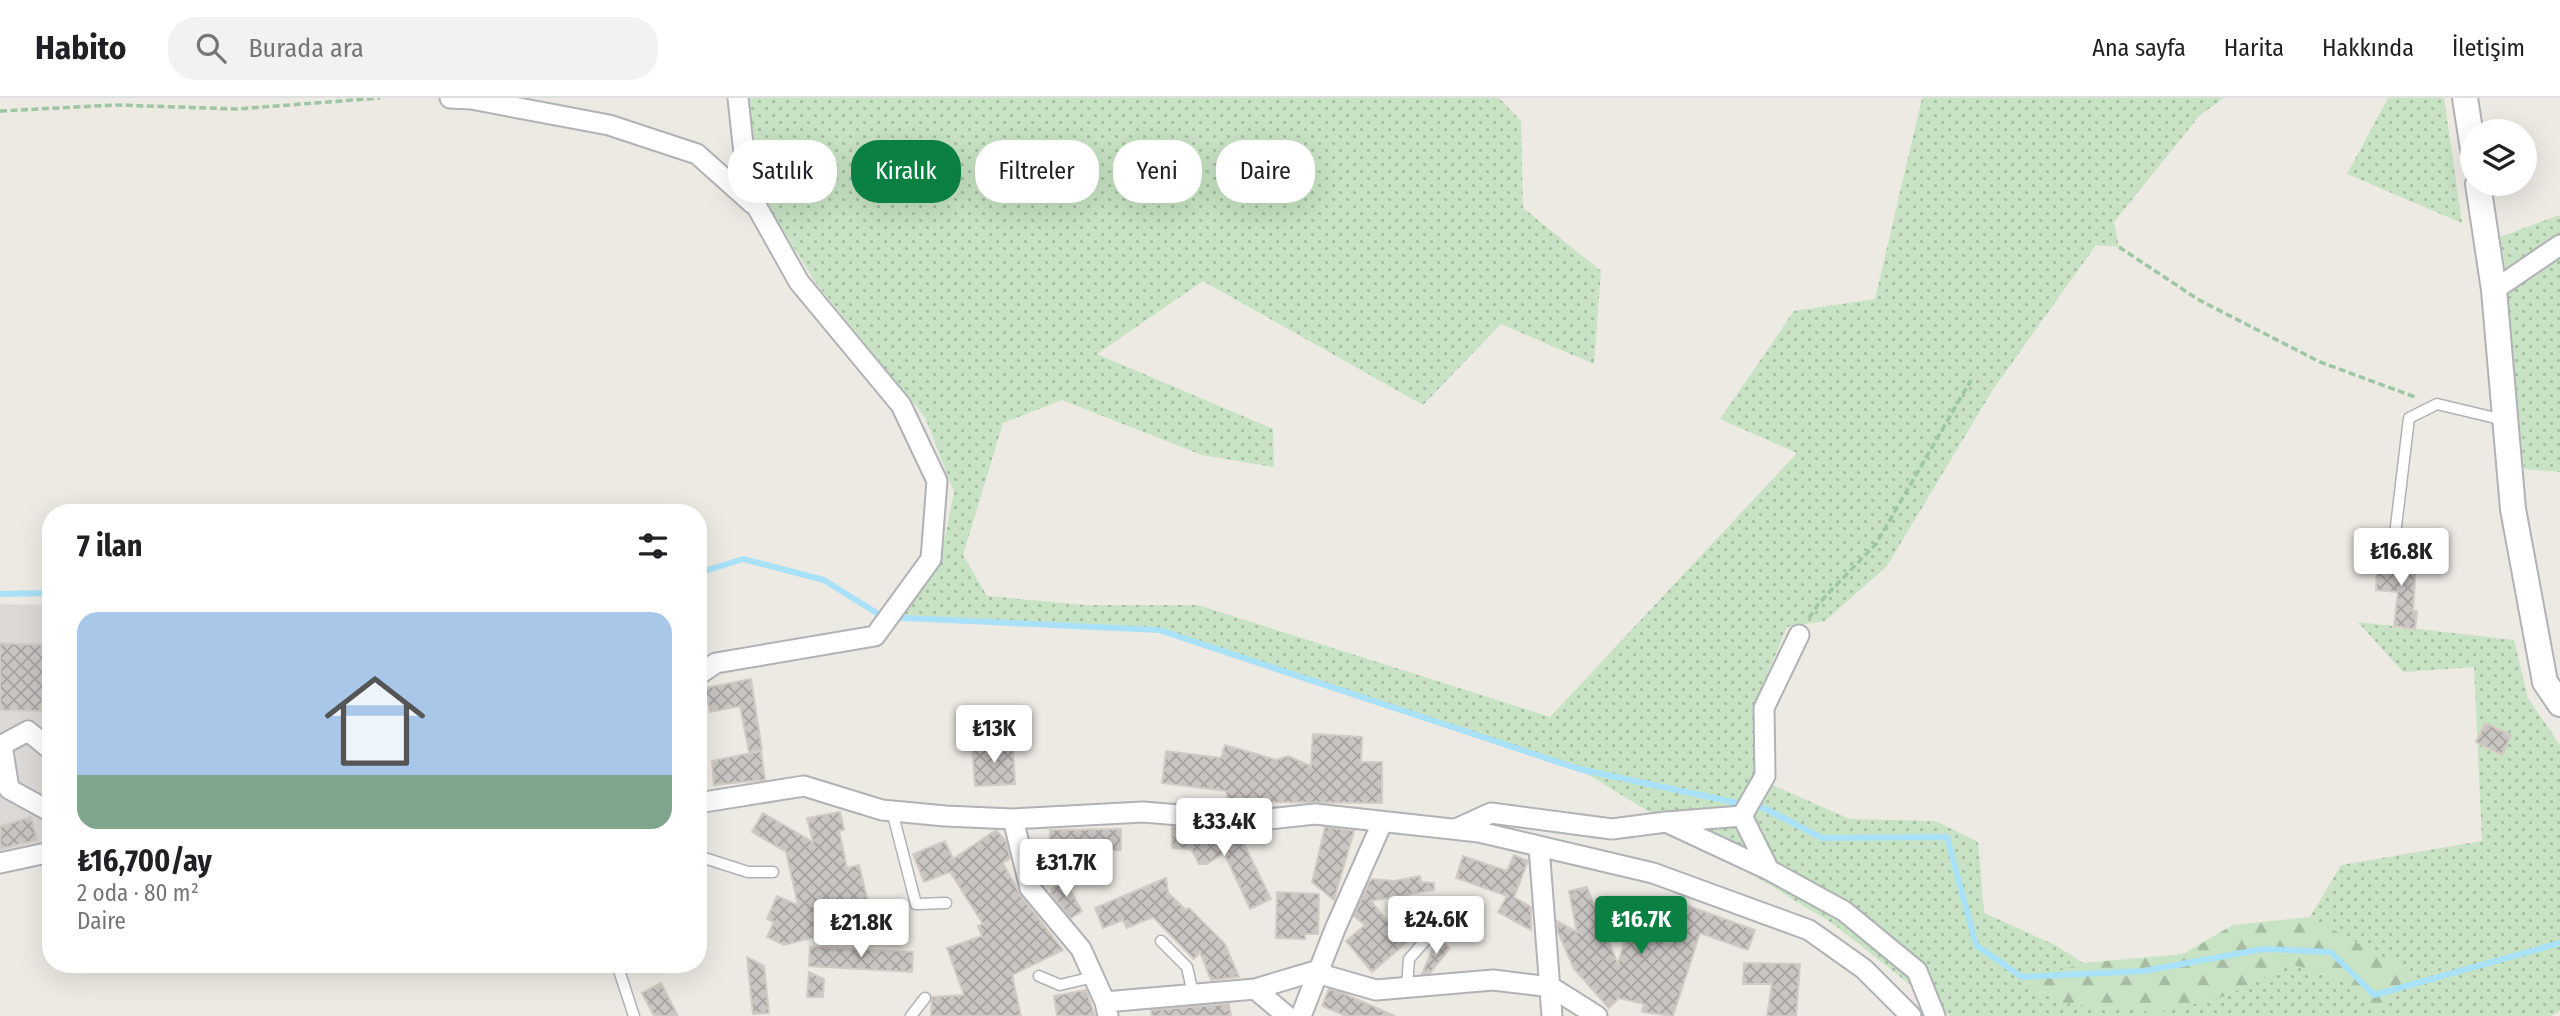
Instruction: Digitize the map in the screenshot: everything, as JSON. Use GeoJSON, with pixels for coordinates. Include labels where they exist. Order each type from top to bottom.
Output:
{"type":"FeatureCollection","features":[{"type":"Feature","properties":{"kind":"street"},"geometry":{"type":"LineString","coordinates":[[450,98],[471,99],[609,125],[697,154],[759,209]]}},
{"type":"Feature","properties":{"kind":"street"},"geometry":{"type":"LineString","coordinates":[[707,669],[716,663],[875,636],[932,559],[937,481],[901,405],[799,282],[748,191],[738,98]]}},
{"type":"Feature","properties":{"kind":"street"},"geometry":{"type":"LineString","coordinates":[[2465,98],[2468,119]]}},
{"type":"Feature","properties":{"kind":"street"},"geometry":{"type":"LineString","coordinates":[[2480,196],[2494,290],[2513,509],[2545,682],[2560,704]]}},
{"type":"Feature","properties":{"kind":"street"},"geometry":{"type":"LineString","coordinates":[[2494,290],[2560,245]]}},
{"type":"Feature","properties":{"kind":"street"},"geometry":{"type":"LineString","coordinates":[[1742,816],[1765,776],[1765,708],[1799,635]]}},
{"type":"Feature","properties":{"kind":"street"},"geometry":{"type":"LineString","coordinates":[[42,743],[28,731],[2,745],[9,789],[42,807]]}},
{"type":"Feature","properties":{"kind":"street"},"geometry":{"type":"LineString","coordinates":[[707,802],[804,786],[892,811],[1013,820],[1143,812],[1251,821],[1315,814],[1479,832],[1653,873],[1810,930],[1864,969],[1911,1016]]}},
{"type":"Feature","properties":{"kind":"street"},"geometry":{"type":"LineString","coordinates":[[1455,830],[1491,813],[1612,829],[1742,816]]}},
{"type":"Feature","properties":{"kind":"street"},"geometry":{"type":"LineString","coordinates":[[1742,816],[1769,870]]}},
{"type":"Feature","properties":{"kind":"street"},"geometry":{"type":"LineString","coordinates":[[1013,820],[1030,888],[1080,949],[1107,1009],[1193,994],[1255,989],[1321,971],[1376,990],[1493,980],[1551,987],[1597,1016]]}},
{"type":"Feature","properties":{"kind":"street"},"geometry":{"type":"LineString","coordinates":[[1666,822],[1769,870],[1844,911],[1917,971],[1935,1016]]}},
{"type":"Feature","properties":{"kind":"street"},"geometry":{"type":"LineString","coordinates":[[1301,1016],[1321,971],[1335,929],[1382,823]]}},
{"type":"Feature","properties":{"kind":"street"},"geometry":{"type":"LineString","coordinates":[[1539,847],[1552,1016]]}},
{"type":"Feature","properties":{"kind":"street"},"geometry":{"type":"LineString","coordinates":[[0,863],[42,854]]}},
{"type":"Feature","properties":{"kind":"street"},"geometry":{"type":"LineString","coordinates":[[1255,989],[1287,1016]]}},
{"type":"Feature","properties":{"kind":"lane"},"geometry":{"type":"LineString","coordinates":[[2395,543],[2409,418],[2437,404],[2505,420]]}},
{"type":"Feature","properties":{"kind":"lane"},"geometry":{"type":"LineString","coordinates":[[892,811],[916,904],[946,903]]}},
{"type":"Feature","properties":{"kind":"lane"},"geometry":{"type":"LineString","coordinates":[[707,859],[748,872],[773,872]]}},
{"type":"Feature","properties":{"kind":"lane"},"geometry":{"type":"LineString","coordinates":[[1407,987],[1409,959],[1453,909]]}},
{"type":"Feature","properties":{"kind":"lane"},"geometry":{"type":"LineString","coordinates":[[1161,941],[1187,967],[1193,994]]}},
{"type":"Feature","properties":{"kind":"lane"},"geometry":{"type":"LineString","coordinates":[[620,973],[634,1016]]}},
{"type":"Feature","properties":{"kind":"lane"},"geometry":{"type":"LineString","coordinates":[[1039,976],[1060,985],[1093,977]]}},
{"type":"Feature","properties":{"kind":"lane"},"geometry":{"type":"LineString","coordinates":[[912,1016],[925,998]]}},
{"type":"Feature","properties":{"kind":"path"},"geometry":{"type":"LineString","coordinates":[[0,111],[116,106],[237,109],[380,98]]}},
{"type":"Feature","properties":{"kind":"path"},"geometry":{"type":"LineString","coordinates":[[2119,247],[2199,300],[2320,362],[2437,404]]}},
{"type":"Feature","properties":{"kind":"path"},"geometry":{"type":"LineString","coordinates":[[1799,635],[1819,603],[1876,544],[1971,380]]}},
{"type":"Feature","properties":{"kind":"shaded area"},"geometry":{"type":"Polygon","coordinates":[[[0,604],[42,605],[42,857],[0,863],[0,604]]]}},
{"type":"Feature","properties":{"kind":"green space"},"geometry":{"type":"Polygon","coordinates":[[[748,98],[1499,98],[1521,121],[1523,208],[1601,271],[1594,364],[1501,324],[1423,405],[1203,281],[1097,354],[1273,429],[1274,467],[1202,455],[1062,400],[1003,423],[963,555],[987,596],[1085,605],[1198,605],[1550,717],[1797,453],[1720,419],[1794,311],[1875,299],[1922,98],[2224,98],[2200,115],[2114,222],[2119,247],[2096,245],[1992,391],[1887,566],[1825,621],[1787,627],[1753,708],[1756,774],[1735,808],[1656,816],[1579,769],[1159,630],[899,618],[940,562],[954,492],[925,417],[815,282],[767,203],[837,203],[837,140],[754,140],[748,98]]]}},
{"type":"Feature","properties":{"kind":"green space"},"geometry":{"type":"Polygon","coordinates":[[[2388,98],[2444,98],[2462,223],[2347,174],[2388,98]]]}},
{"type":"Feature","properties":{"kind":"green space"},"geometry":{"type":"Polygon","coordinates":[[[2560,215],[2560,236],[2506,272],[2500,237],[2560,215]]]}},
{"type":"Feature","properties":{"kind":"green space"},"geometry":{"type":"Polygon","coordinates":[[[2560,252],[2560,472],[2524,469],[2505,289],[2560,252]]]}},
{"type":"Feature","properties":{"kind":"green space"},"geometry":{"type":"Polygon","coordinates":[[[2358,622],[2514,640],[2528,698],[2560,745],[2560,1011],[2551,1016],[1950,1016],[1832,923],[1666,822],[1742,816],[1770,784],[1850,819],[1936,821],[1978,842],[1984,913],[2055,945],[2083,963],[2024,983],[2062,1003],[2225,996],[2291,964],[2345,981],[2416,975],[2310,917],[2341,865],[2482,841],[2474,667],[2403,672],[2358,622]]]}},
{"type":"Feature","properties":{"kind":"green space"},"geometry":{"type":"Polygon","coordinates":[[[2310,917],[2416,975],[2375,1010],[2345,981],[2291,964],[2225,996],[2160,1013],[2062,1003],[2023,983],[2083,963],[2183,954],[2233,925],[2310,917]]]}},
{"type":"Feature","properties":{"kind":"building"},"geometry":{"type":"Polygon","coordinates":[[[2403,549],[2417,550],[2413,611],[2417,611],[2415,629],[2394,626],[2398,592],[2376,590],[2377,567],[2401,568],[2403,549]]]}},
{"type":"Feature","properties":{"kind":"building"},"geometry":{"type":"Polygon","coordinates":[[[0,643],[42,645],[42,711],[0,710],[0,643]]]}},
{"type":"Feature","properties":{"kind":"building"},"geometry":{"type":"Polygon","coordinates":[[[751,679],[762,750],[749,752],[740,706],[710,712],[707,688],[751,679]]]}},
{"type":"Feature","properties":{"kind":"building"},"geometry":{"type":"Polygon","coordinates":[[[2485,723],[2511,735],[2502,755],[2476,742],[2485,723]]]}},
{"type":"Feature","properties":{"kind":"building"},"geometry":{"type":"Polygon","coordinates":[[[1313,734],[1362,737],[1361,762],[1382,762],[1382,803],[1262,802],[1261,808],[1229,807],[1226,791],[1162,783],[1166,751],[1221,758],[1225,745],[1277,760],[1288,756],[1311,766],[1313,734]]]}},
{"type":"Feature","properties":{"kind":"building"},"geometry":{"type":"Polygon","coordinates":[[[1013,745],[1015,784],[975,786],[972,747],[1013,745]]]}},
{"type":"Feature","properties":{"kind":"building"},"geometry":{"type":"Polygon","coordinates":[[[761,751],[765,780],[714,785],[712,761],[761,751]]]}},
{"type":"Feature","properties":{"kind":"building"},"geometry":{"type":"Polygon","coordinates":[[[840,812],[844,830],[839,831],[847,868],[859,865],[873,922],[784,945],[767,937],[774,922],[767,919],[777,896],[798,905],[786,852],[752,832],[763,813],[813,842],[807,818],[840,812]]]}},
{"type":"Feature","properties":{"kind":"building"},"geometry":{"type":"Polygon","coordinates":[[[31,817],[37,840],[0,849],[0,826],[31,817]]]}},
{"type":"Feature","properties":{"kind":"building"},"geometry":{"type":"Polygon","coordinates":[[[1172,827],[1238,832],[1271,899],[1250,909],[1224,853],[1207,864],[1199,864],[1191,849],[1172,848],[1172,827]]]}},
{"type":"Feature","properties":{"kind":"building"},"geometry":{"type":"Polygon","coordinates":[[[1325,827],[1354,831],[1334,900],[1312,882],[1325,827]]]}},
{"type":"Feature","properties":{"kind":"building"},"geometry":{"type":"Polygon","coordinates":[[[1121,829],[1121,850],[1050,850],[1050,830],[1121,829]]]}},
{"type":"Feature","properties":{"kind":"building"},"geometry":{"type":"Polygon","coordinates":[[[996,830],[1006,841],[1010,858],[1003,863],[1020,895],[1063,950],[1012,975],[1021,1016],[931,1016],[932,997],[964,995],[947,948],[982,936],[978,926],[983,924],[950,872],[924,882],[913,854],[945,841],[953,859],[996,830]]]}},
{"type":"Feature","properties":{"kind":"building"},"geometry":{"type":"Polygon","coordinates":[[[1514,855],[1528,861],[1514,897],[1531,907],[1531,930],[1498,912],[1507,896],[1456,878],[1463,856],[1507,871],[1514,855]]]}},
{"type":"Feature","properties":{"kind":"building"},"geometry":{"type":"Polygon","coordinates":[[[1420,876],[1421,882],[1434,883],[1434,890],[1371,901],[1406,943],[1372,972],[1346,941],[1365,925],[1354,916],[1369,883],[1372,879],[1395,881],[1420,876]]]}},
{"type":"Feature","properties":{"kind":"building"},"geometry":{"type":"Polygon","coordinates":[[[1166,878],[1168,893],[1186,910],[1189,908],[1225,944],[1239,977],[1211,980],[1200,952],[1194,959],[1153,917],[1127,928],[1123,920],[1103,928],[1095,908],[1166,878]]]}},
{"type":"Feature","properties":{"kind":"building"},"geometry":{"type":"Polygon","coordinates":[[[1065,881],[1082,911],[1071,918],[1051,894],[1051,889],[1065,881]]]}},
{"type":"Feature","properties":{"kind":"building"},"geometry":{"type":"Polygon","coordinates":[[[1587,887],[1618,964],[1627,931],[1672,944],[1686,905],[1755,930],[1748,950],[1700,933],[1673,1016],[1642,1012],[1644,1004],[1619,998],[1609,1008],[1574,969],[1558,932],[1557,921],[1577,932],[1569,891],[1587,887]]]}},
{"type":"Feature","properties":{"kind":"building"},"geometry":{"type":"Polygon","coordinates":[[[1277,892],[1319,894],[1318,934],[1305,934],[1305,939],[1276,938],[1277,892]]]}},
{"type":"Feature","properties":{"kind":"building"},"geometry":{"type":"Polygon","coordinates":[[[1437,938],[1450,948],[1430,973],[1422,974],[1437,938]]]}},
{"type":"Feature","properties":{"kind":"building"},"geometry":{"type":"Polygon","coordinates":[[[810,947],[913,952],[912,972],[809,966],[810,947]]]}},
{"type":"Feature","properties":{"kind":"building"},"geometry":{"type":"Polygon","coordinates":[[[747,957],[764,966],[769,1013],[753,1014],[747,957]]]}},
{"type":"Feature","properties":{"kind":"building"},"geometry":{"type":"Polygon","coordinates":[[[1744,963],[1800,964],[1796,1016],[1767,1016],[1772,984],[1743,984],[1744,963]]]}},
{"type":"Feature","properties":{"kind":"building"},"geometry":{"type":"Polygon","coordinates":[[[809,972],[824,979],[823,997],[807,997],[809,972]]]}},
{"type":"Feature","properties":{"kind":"building"},"geometry":{"type":"Polygon","coordinates":[[[661,983],[678,1016],[654,1016],[642,993],[661,983]]]}},
{"type":"Feature","properties":{"kind":"building"},"geometry":{"type":"Polygon","coordinates":[[[1329,989],[1395,1016],[1346,1016],[1322,1006],[1329,989]]]}},
{"type":"Feature","properties":{"kind":"building"},"geometry":{"type":"Polygon","coordinates":[[[1086,990],[1095,1016],[1057,1016],[1054,996],[1086,990]]]}},
{"type":"Feature","properties":{"kind":"building"},"geometry":{"type":"Polygon","coordinates":[[[1229,1004],[1231,1016],[1152,1016],[1151,1010],[1229,1004]]]}},
{"type":"Feature","properties":{"kind":"waterway"},"geometry":{"type":"LineString","coordinates":[[707,570],[743,559],[824,580],[883,617],[1159,630],[1579,769],[1766,809],[1822,838],[1947,837],[1976,945],[2022,977],[2144,971],[2263,949],[2331,952],[2374,995],[2560,943]]}},
{"type":"Feature","properties":{"kind":"waterway"},"geometry":{"type":"LineString","coordinates":[[0,594],[42,593]]}}]}
